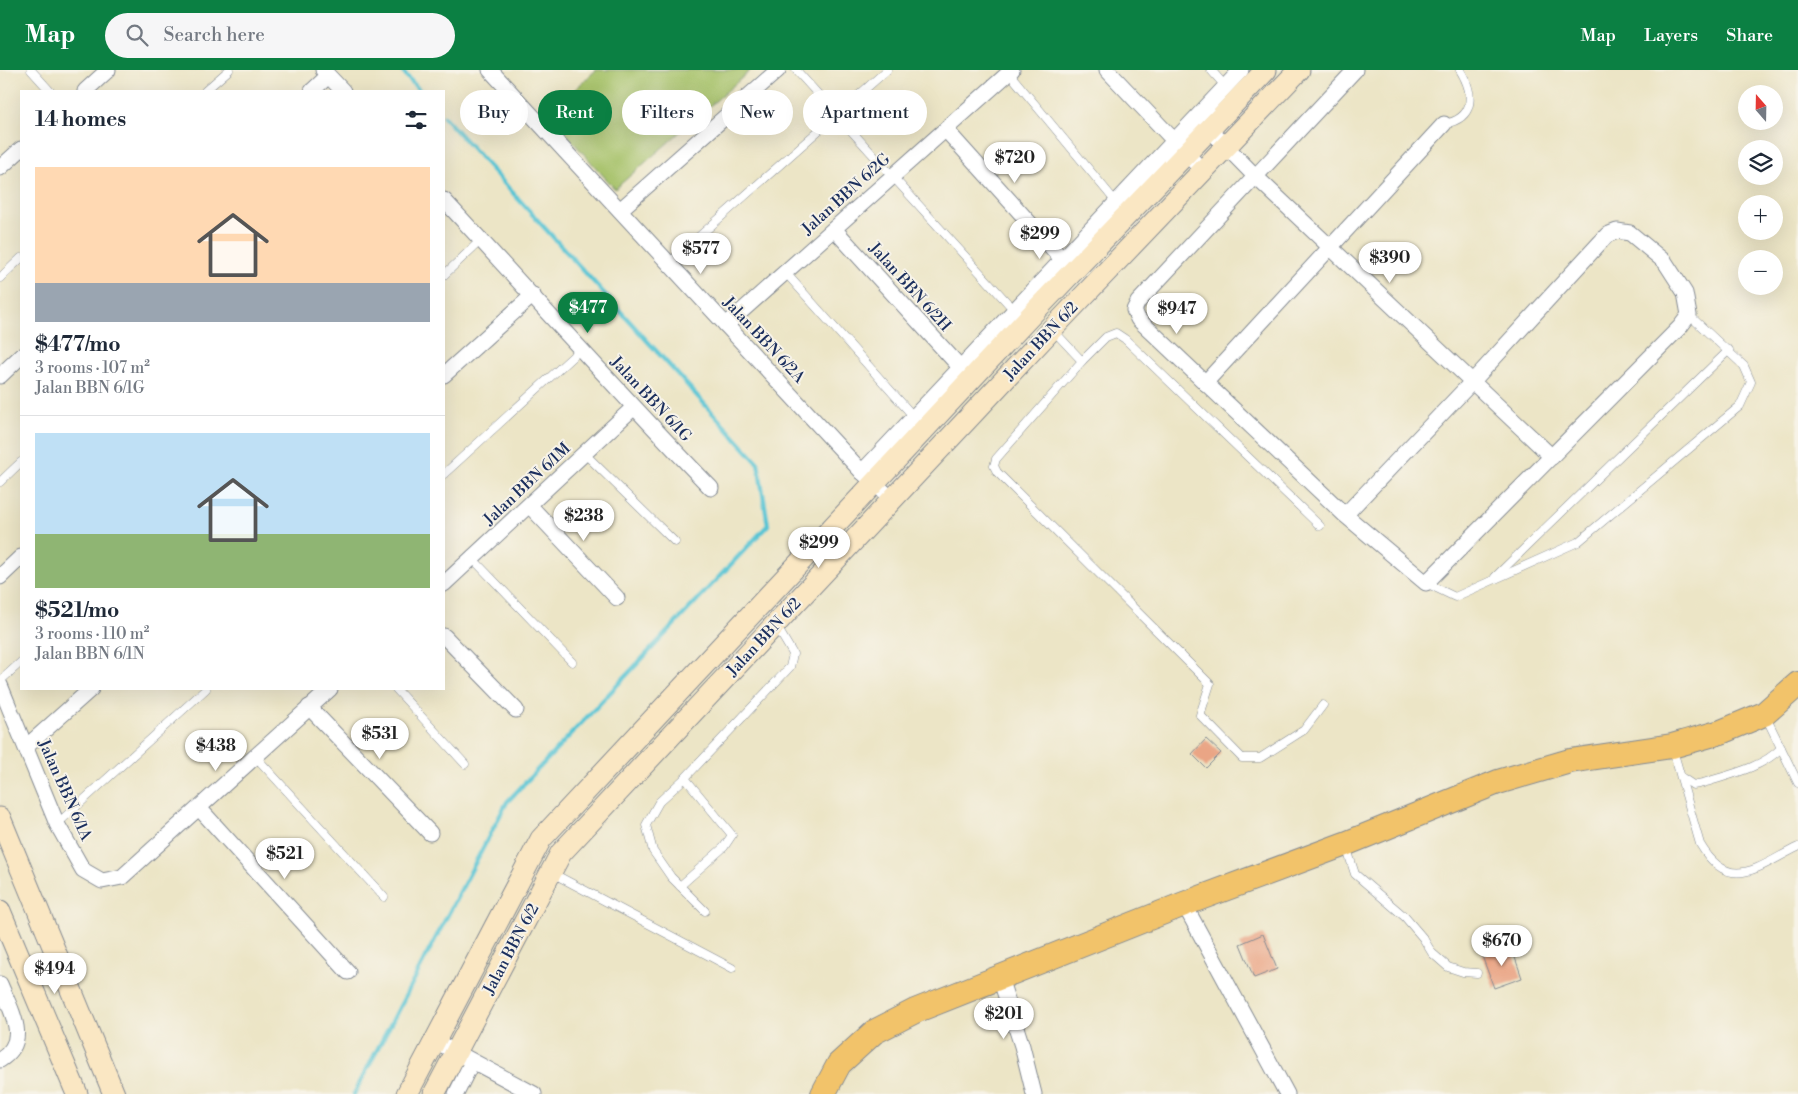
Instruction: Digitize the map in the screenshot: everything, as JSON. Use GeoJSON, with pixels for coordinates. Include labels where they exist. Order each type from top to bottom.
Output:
{"type":"FeatureCollection","features":[{"type":"Feature","properties":{"kind":"main road"},"geometry":{"type":"LineString","coordinates":[[822,1094],[839,1064],[874,1032],[915,1011],[1184,904],[1345,844],[1498,782],[1570,761],[1672,746],[1721,732],[1764,714],[1798,684]]}},
{"type":"Feature","properties":{"kind":"street"},"geometry":{"type":"LineString","coordinates":[[86,90],[108,70]]}},
{"type":"Feature","properties":{"kind":"street","name":"Jalan BBN 6/2A"},"geometry":{"type":"LineString","coordinates":[[490,70],[869,478],[893,500]]}},
{"type":"Feature","properties":{"kind":"street"},"geometry":{"type":"LineString","coordinates":[[620,210],[778,70]]}},
{"type":"Feature","properties":{"kind":"street"},"geometry":{"type":"LineString","coordinates":[[1106,70],[1203,171]]}},
{"type":"Feature","properties":{"kind":"street"},"geometry":{"type":"LineString","coordinates":[[869,478],[914,417],[1116,202],[1179,148],[1241,70]]}},
{"type":"Feature","properties":{"kind":"street","name":"Jalan BBN 6/2"},"geometry":{"type":"LineString","coordinates":[[406,1094],[541,839],[869,478],[1034,312],[1179,148],[1210,130],[1266,70]]}},
{"type":"Feature","properties":{"kind":"street","name":"Jalan BBN 6/2"},"geometry":{"type":"LineString","coordinates":[[434,1094],[464,1056],[561,853],[1052,329],[1299,70]]}},
{"type":"Feature","properties":{"kind":"street"},"geometry":{"type":"LineString","coordinates":[[1345,515],[1472,382],[1607,235],[1617,231],[1630,233],[1665,262],[1685,293],[1688,315],[1680,327],[1552,458],[1426,583],[1345,515],[1138,319],[1134,310],[1138,302],[1355,70]]}},
{"type":"Feature","properties":{"kind":"street","name":"Jalan BBN 6/2G"},"geometry":{"type":"LineString","coordinates":[[726,325],[1010,72]]}},
{"type":"Feature","properties":{"kind":"street"},"geometry":{"type":"LineString","coordinates":[[313,90],[326,73],[342,90]]}},
{"type":"Feature","properties":{"kind":"street"},"geometry":{"type":"LineString","coordinates":[[1205,382],[1444,124]]}},
{"type":"Feature","properties":{"kind":"street"},"geometry":{"type":"LineString","coordinates":[[946,130],[1062,259]]}},
{"type":"Feature","properties":{"kind":"street"},"geometry":{"type":"LineString","coordinates":[[1210,130],[1255,176],[1552,458]]}},
{"type":"Feature","properties":{"kind":"street"},"geometry":{"type":"LineString","coordinates":[[2,162],[20,150]]}},
{"type":"Feature","properties":{"kind":"street","name":"Jalan BBN 6/1G"},"geometry":{"type":"LineString","coordinates":[[445,201],[582,348],[633,408],[711,488]]}},
{"type":"Feature","properties":{"kind":"street","name":"Jalan BBN 6/2H"},"geometry":{"type":"LineString","coordinates":[[834,229],[960,367]]}},
{"type":"Feature","properties":{"kind":"street"},"geometry":{"type":"LineString","coordinates":[[445,373],[532,296]]}},
{"type":"Feature","properties":{"kind":"street"},"geometry":{"type":"LineString","coordinates":[[0,376],[20,357]]}},
{"type":"Feature","properties":{"kind":"street","name":"Jalan BBN 6/1M"},"geometry":{"type":"LineString","coordinates":[[445,583],[530,506],[633,408]]}},
{"type":"Feature","properties":{"kind":"street"},"geometry":{"type":"LineString","coordinates":[[530,506],[617,598]]}},
{"type":"Feature","properties":{"kind":"street"},"geometry":{"type":"LineString","coordinates":[[0,576],[20,558]]}},
{"type":"Feature","properties":{"kind":"street"},"geometry":{"type":"LineString","coordinates":[[445,637],[516,710]]}},
{"type":"Feature","properties":{"kind":"street","name":"Jalan BBN 6/1A"},"geometry":{"type":"LineString","coordinates":[[0,685],[58,824],[82,870],[102,881],[122,877],[199,808]]}},
{"type":"Feature","properties":{"kind":"street"},"geometry":{"type":"LineString","coordinates":[[26,747],[90,690]]}},
{"type":"Feature","properties":{"kind":"street"},"geometry":{"type":"LineString","coordinates":[[329,690],[199,808],[348,972]]}},
{"type":"Feature","properties":{"kind":"street"},"geometry":{"type":"LineString","coordinates":[[309,707],[430,833]]}},
{"type":"Feature","properties":{"kind":"street"},"geometry":{"type":"LineString","coordinates":[[0,818],[114,1094]]}},
{"type":"Feature","properties":{"kind":"street"},"geometry":{"type":"LineString","coordinates":[[1184,904],[1288,1094]]}},
{"type":"Feature","properties":{"kind":"street"},"geometry":{"type":"LineString","coordinates":[[0,911],[77,1094]]}},
{"type":"Feature","properties":{"kind":"street"},"geometry":{"type":"LineString","coordinates":[[1000,978],[1022,1046],[1034,1094]]}},
{"type":"Feature","properties":{"kind":"street"},"geometry":{"type":"LineString","coordinates":[[0,986],[18,1032],[12,1053],[0,1060]]}},
{"type":"Feature","properties":{"kind":"street"},"geometry":{"type":"LineString","coordinates":[[435,1041],[534,1094]]}},
{"type":"Feature","properties":{"kind":"street"},"geometry":{"type":"LineString","coordinates":[[456,1094],[464,1056]]}},
{"type":"Feature","properties":{"kind":"lane"},"geometry":{"type":"LineString","coordinates":[[31,70],[49,90]]}},
{"type":"Feature","properties":{"kind":"lane"},"geometry":{"type":"LineString","coordinates":[[206,90],[229,70]]}},
{"type":"Feature","properties":{"kind":"lane"},"geometry":{"type":"LineString","coordinates":[[796,70],[814,90]]}},
{"type":"Feature","properties":{"kind":"lane"},"geometry":{"type":"LineString","coordinates":[[864,90],[887,70]]}},
{"type":"Feature","properties":{"kind":"lane"},"geometry":{"type":"LineString","coordinates":[[1211,70],[1226,87]]}},
{"type":"Feature","properties":{"kind":"lane"},"geometry":{"type":"LineString","coordinates":[[1444,124],[1459,120],[1469,106],[1471,93],[1460,70]]}},
{"type":"Feature","properties":{"kind":"lane"},"geometry":{"type":"LineString","coordinates":[[1010,72],[1116,202]]}},
{"type":"Feature","properties":{"kind":"lane"},"geometry":{"type":"LineString","coordinates":[[669,263],[813,135]]}},
{"type":"Feature","properties":{"kind":"lane"},"geometry":{"type":"LineString","coordinates":[[854,135],[1014,310]]}},
{"type":"Feature","properties":{"kind":"lane"},"geometry":{"type":"LineString","coordinates":[[445,274],[481,240]]}},
{"type":"Feature","properties":{"kind":"lane"},"geometry":{"type":"LineString","coordinates":[[0,278],[20,259]]}},
{"type":"Feature","properties":{"kind":"lane"},"geometry":{"type":"LineString","coordinates":[[785,272],[914,417]]}},
{"type":"Feature","properties":{"kind":"lane"},"geometry":{"type":"LineString","coordinates":[[1426,583],[1455,597],[1578,542],[1740,406],[1751,382],[1744,366],[1729,350],[1688,315]]}},
{"type":"Feature","properties":{"kind":"lane"},"geometry":{"type":"LineString","coordinates":[[1052,329],[1082,361]]}},
{"type":"Feature","properties":{"kind":"lane"},"geometry":{"type":"LineString","coordinates":[[1320,526],[1125,339],[1116,333],[1106,337],[1082,361],[996,460],[994,466],[997,472],[1210,684],[1200,714],[1242,758],[1260,758],[1304,730],[1323,705]]}},
{"type":"Feature","properties":{"kind":"lane"},"geometry":{"type":"LineString","coordinates":[[445,473],[582,348]]}},
{"type":"Feature","properties":{"kind":"lane"},"geometry":{"type":"LineString","coordinates":[[1492,580],[1729,350]]}},
{"type":"Feature","properties":{"kind":"lane"},"geometry":{"type":"LineString","coordinates":[[584,454],[675,542]]}},
{"type":"Feature","properties":{"kind":"lane"},"geometry":{"type":"LineString","coordinates":[[0,482],[20,463]]}},
{"type":"Feature","properties":{"kind":"lane"},"geometry":{"type":"LineString","coordinates":[[472,558],[572,662]]}},
{"type":"Feature","properties":{"kind":"lane"},"geometry":{"type":"LineString","coordinates":[[705,911],[680,886],[652,851],[646,825],[659,802],[685,778],[790,666],[793,654],[776,625]]}},
{"type":"Feature","properties":{"kind":"lane"},"geometry":{"type":"LineString","coordinates":[[0,681],[20,663]]}},
{"type":"Feature","properties":{"kind":"lane"},"geometry":{"type":"LineString","coordinates":[[58,824],[205,690]]}},
{"type":"Feature","properties":{"kind":"lane"},"geometry":{"type":"LineString","coordinates":[[397,690],[465,764]]}},
{"type":"Feature","properties":{"kind":"lane"},"geometry":{"type":"LineString","coordinates":[[1764,714],[1798,783]]}},
{"type":"Feature","properties":{"kind":"lane"},"geometry":{"type":"LineString","coordinates":[[1672,746],[1700,844],[1707,856],[1728,873],[1741,875],[1798,847]]}},
{"type":"Feature","properties":{"kind":"lane"},"geometry":{"type":"LineString","coordinates":[[1681,777],[1693,785],[1703,784],[1767,760],[1781,748]]}},
{"type":"Feature","properties":{"kind":"lane"},"geometry":{"type":"LineString","coordinates":[[255,756],[384,897]]}},
{"type":"Feature","properties":{"kind":"lane"},"geometry":{"type":"LineString","coordinates":[[680,886],[724,848],[732,835],[685,778]]}},
{"type":"Feature","properties":{"kind":"lane"},"geometry":{"type":"LineString","coordinates":[[1345,844],[1356,874],[1405,917],[1423,938],[1432,953],[1448,967],[1463,972],[1477,973]]}},
{"type":"Feature","properties":{"kind":"lane"},"geometry":{"type":"LineString","coordinates":[[551,872],[732,968]]}},
{"type":"Feature","properties":{"kind":"green space"},"geometry":{"type":"Polygon","coordinates":[[[596,70],[751,70],[728,90],[722,90],[722,95],[712,104],[712,90],[622,90],[622,135],[677,135],[615,189],[567,135],[612,135],[612,90],[574,90],[596,70]]]}},
{"type":"Feature","properties":{"kind":"building"},"geometry":{"type":"Polygon","coordinates":[[[1206,739],[1221,753],[1206,768],[1192,754],[1206,739]]]}},
{"type":"Feature","properties":{"kind":"building"},"geometry":{"type":"Polygon","coordinates":[[[1263,934],[1277,969],[1254,978],[1240,944],[1263,934]]]}},
{"type":"Feature","properties":{"kind":"building"},"geometry":{"type":"Polygon","coordinates":[[[1511,946],[1522,978],[1494,988],[1482,956],[1511,946]]]}},
{"type":"Feature","properties":{"kind":"waterway"},"geometry":{"type":"LineString","coordinates":[[401,70],[419,90]]}},
{"type":"Feature","properties":{"kind":"waterway"},"geometry":{"type":"LineString","coordinates":[[354,1094],[507,802],[768,525],[758,463],[445,118]]}}]}
